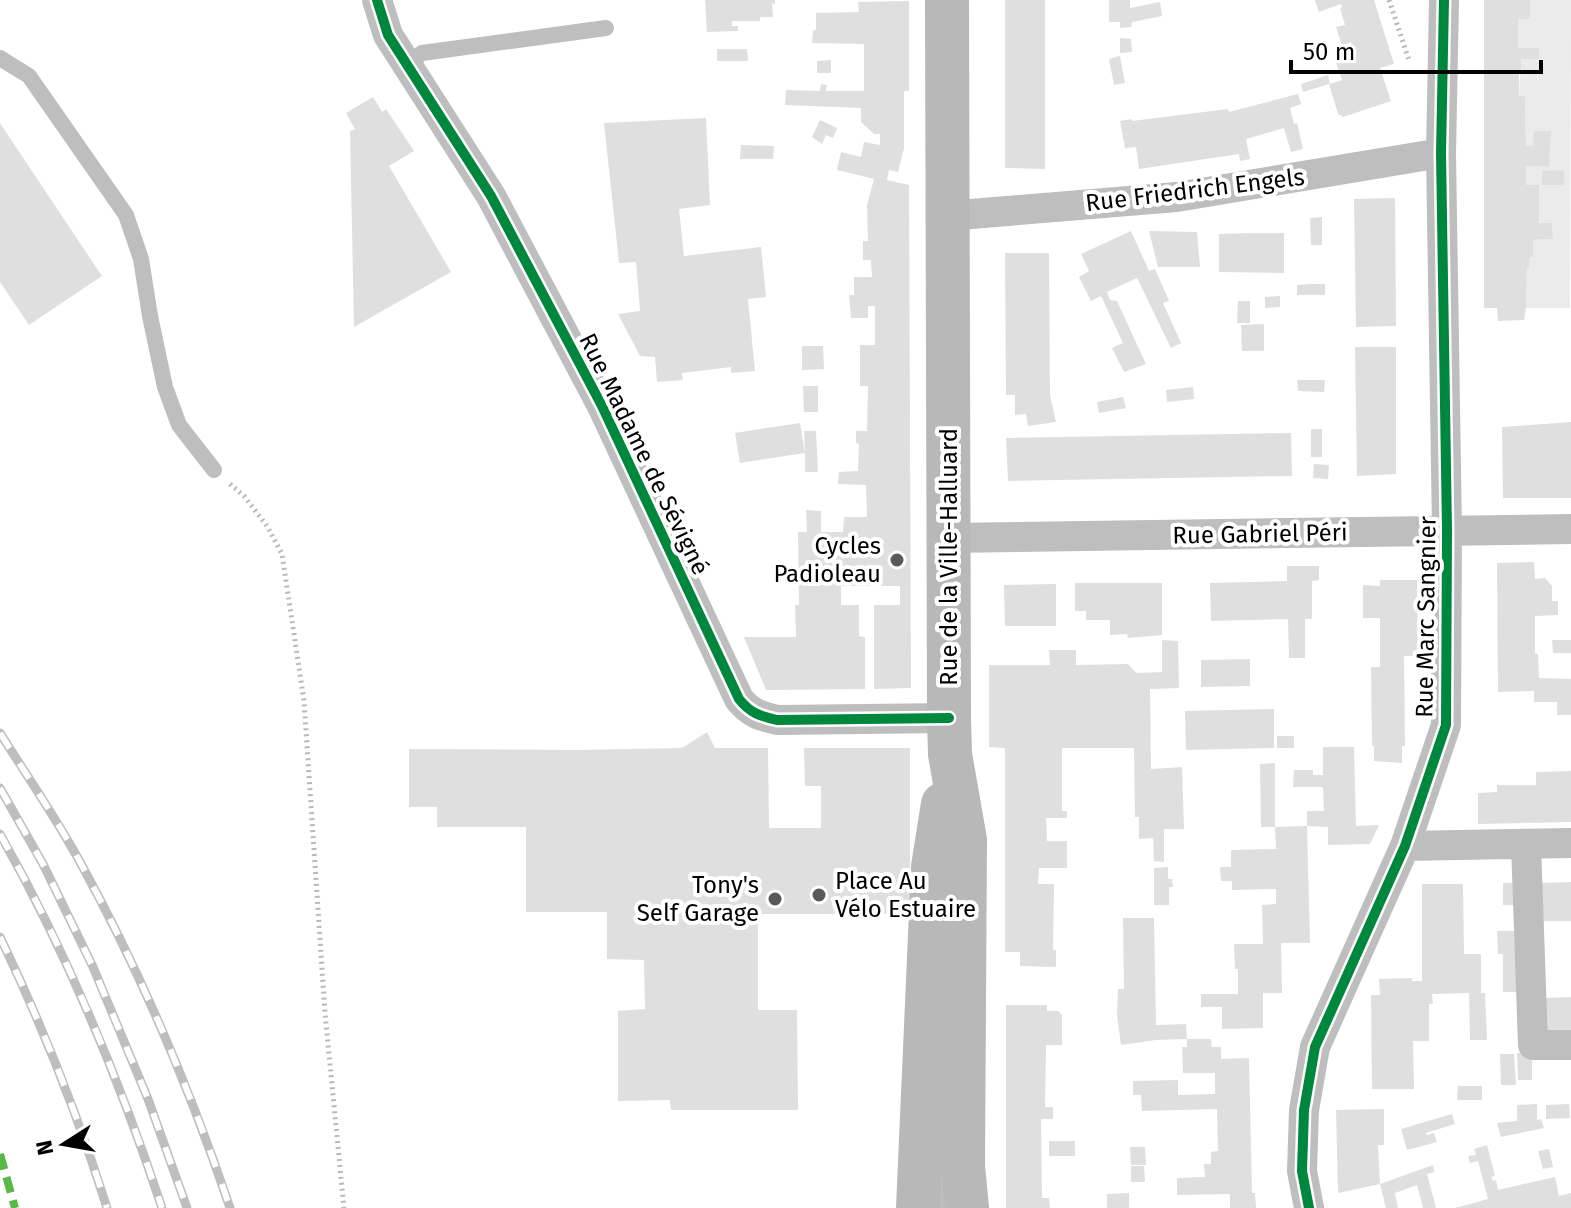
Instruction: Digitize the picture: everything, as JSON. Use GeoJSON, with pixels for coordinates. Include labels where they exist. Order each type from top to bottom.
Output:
{"type":"FeatureCollection","features":[{"type":"Feature","properties":{"kind":"main road","name":"Rue de la Ville-Halluard"},"geometry":{"type":"LineString","coordinates":[[947,0],[950,736],[965,840],[963,1166],[967,1208]]}},
{"type":"Feature","properties":{"kind":"main road"},"geometry":{"type":"LineString","coordinates":[[918,1208],[933,867],[950,736]]}},
{"type":"Feature","properties":{"kind":"street","name":"Rue Madame de Sévigné"},"geometry":{"type":"LineString","coordinates":[[377,0],[388,35],[491,196],[602,406],[739,699],[756,715],[777,720],[950,736]]}},
{"type":"Feature","properties":{"kind":"street","name":"Rue Marc Sangnier"},"geometry":{"type":"LineString","coordinates":[[1309,1208],[1302,1171],[1303,1125],[1315,1047],[1405,846],[1446,725],[1447,531],[1441,153],[1444,0]]}},
{"type":"Feature","properties":{"kind":"street","name":"Rue Friedrich Engels"},"geometry":{"type":"LineString","coordinates":[[947,216],[1177,197],[1441,153]]}},
{"type":"Feature","properties":{"kind":"street","name":"Rue Gabriel Péri"},"geometry":{"type":"LineString","coordinates":[[948,538],[1571,529]]}},
{"type":"Feature","properties":{"kind":"street"},"geometry":{"type":"LineString","coordinates":[[1405,846],[1571,843]]}},
{"type":"Feature","properties":{"kind":"street"},"geometry":{"type":"LineString","coordinates":[[1526,844],[1533,1045],[1571,1045]]}},
{"type":"Feature","properties":{"kind":"lane"},"geometry":{"type":"LineString","coordinates":[[407,64],[422,53],[606,28]]}},
{"type":"Feature","properties":{"kind":"lane"},"geometry":{"type":"LineString","coordinates":[[0,58],[29,76],[126,215],[141,259],[165,387],[179,425],[214,470]]}},
{"type":"Feature","properties":{"kind":"lane"},"geometry":{"type":"LineString","coordinates":[[947,923],[950,736]]}},
{"type":"Feature","properties":{"kind":"lane"},"geometry":{"type":"LineString","coordinates":[[944,1164],[944,1208]]}},
{"type":"Feature","properties":{"kind":"path"},"geometry":{"type":"LineString","coordinates":[[214,470],[244,496],[267,526],[282,554],[304,701],[325,1013],[344,1208]]}},
{"type":"Feature","properties":{"kind":"shaded area"},"geometry":{"type":"Polygon","coordinates":[[[1530,0],[1571,0],[1570,308],[1526,308],[1527,268],[1533,256],[1533,240],[1553,239],[1552,223],[1539,223],[1539,185],[1526,185],[1526,166],[1549,166],[1550,131],[1533,146],[1526,146],[1525,96],[1519,96],[1521,59],[1539,59],[1539,48],[1518,48],[1518,19],[1530,18],[1530,0]]]}},
{"type":"Feature","properties":{"kind":"building"},"geometry":{"type":"Polygon","coordinates":[[[705,0],[775,0],[775,4],[772,3],[773,17],[760,17],[760,21],[732,21],[732,26],[738,26],[738,31],[707,32],[705,0]]]}},
{"type":"Feature","properties":{"kind":"building"},"geometry":{"type":"Polygon","coordinates":[[[1005,0],[1045,0],[1045,169],[1005,168],[1005,0]]]}},
{"type":"Feature","properties":{"kind":"building"},"geometry":{"type":"Polygon","coordinates":[[[1109,0],[1130,0],[1130,8],[1160,2],[1162,16],[1132,22],[1131,27],[1120,28],[1120,22],[1109,22],[1109,0]]]}},
{"type":"Feature","properties":{"kind":"building"},"geometry":{"type":"Polygon","coordinates":[[[1315,0],[1374,0],[1394,64],[1380,68],[1391,101],[1343,117],[1338,114],[1329,84],[1303,92],[1301,84],[1328,75],[1330,84],[1342,80],[1334,57],[1354,50],[1351,42],[1342,46],[1336,27],[1345,25],[1341,4],[1319,12],[1315,0]]]}},
{"type":"Feature","properties":{"kind":"building"},"geometry":{"type":"Polygon","coordinates":[[[1484,0],[1530,0],[1530,19],[1518,19],[1518,48],[1539,48],[1539,59],[1521,59],[1519,71],[1519,96],[1525,96],[1526,146],[1533,146],[1534,131],[1551,131],[1549,166],[1526,166],[1526,185],[1539,185],[1539,223],[1552,223],[1553,239],[1533,240],[1533,257],[1530,257],[1527,268],[1524,320],[1498,321],[1497,308],[1484,308],[1484,0]]]}},
{"type":"Feature","properties":{"kind":"building"},"geometry":{"type":"Polygon","coordinates":[[[909,1],[909,91],[904,91],[904,148],[898,172],[889,170],[887,180],[909,185],[911,688],[874,689],[874,605],[900,605],[900,586],[841,586],[841,605],[859,605],[859,636],[865,637],[865,689],[766,690],[744,637],[796,637],[798,532],[807,532],[806,510],[821,511],[821,532],[843,532],[844,517],[867,517],[866,485],[838,484],[839,472],[858,471],[856,431],[867,431],[868,386],[860,386],[860,345],[875,345],[875,306],[868,306],[868,318],[851,318],[849,295],[854,295],[854,277],[872,277],[871,260],[863,260],[863,241],[868,241],[867,205],[874,179],[837,170],[841,152],[861,157],[864,142],[880,145],[880,134],[874,134],[861,122],[861,108],[785,105],[786,90],[820,91],[821,84],[827,85],[826,91],[864,91],[864,44],[812,43],[816,13],[859,12],[858,2],[909,1]]]}},
{"type":"Feature","properties":{"kind":"building"},"geometry":{"type":"Polygon","coordinates":[[[1120,38],[1131,39],[1132,52],[1120,53],[1120,38]]]}},
{"type":"Feature","properties":{"kind":"building"},"geometry":{"type":"Polygon","coordinates":[[[717,49],[747,49],[748,61],[717,61],[717,49]]]}},
{"type":"Feature","properties":{"kind":"building"},"geometry":{"type":"Polygon","coordinates":[[[1120,56],[1125,83],[1114,85],[1109,59],[1120,56]]]}},
{"type":"Feature","properties":{"kind":"building"},"geometry":{"type":"Polygon","coordinates":[[[831,60],[831,73],[817,73],[817,61],[831,60]]]}},
{"type":"Feature","properties":{"kind":"building"},"geometry":{"type":"Polygon","coordinates":[[[1298,94],[1301,104],[1290,108],[1303,149],[1291,152],[1284,128],[1246,139],[1250,159],[1240,161],[1239,154],[1139,169],[1136,147],[1125,148],[1120,121],[1228,109],[1229,112],[1298,94]]]}},
{"type":"Feature","properties":{"kind":"building"},"geometry":{"type":"Polygon","coordinates":[[[373,97],[382,112],[386,109],[414,151],[389,166],[451,272],[354,327],[350,131],[355,129],[346,113],[373,97]]]}},
{"type":"Feature","properties":{"kind":"building"},"geometry":{"type":"Polygon","coordinates":[[[706,118],[710,205],[679,209],[684,256],[761,247],[766,297],[748,299],[755,371],[731,373],[731,367],[682,373],[683,380],[657,382],[655,357],[640,356],[618,314],[640,311],[636,262],[619,263],[604,123],[706,118]]]}},
{"type":"Feature","properties":{"kind":"building"},"geometry":{"type":"Polygon","coordinates":[[[820,120],[837,128],[833,138],[826,135],[822,144],[812,137],[820,120]]]}},
{"type":"Feature","properties":{"kind":"building"},"geometry":{"type":"Polygon","coordinates":[[[0,123],[102,276],[29,325],[0,282],[0,123]]]}},
{"type":"Feature","properties":{"kind":"building"},"geometry":{"type":"Polygon","coordinates":[[[741,145],[774,146],[773,159],[740,159],[741,145]]]}},
{"type":"Feature","properties":{"kind":"building"},"geometry":{"type":"Polygon","coordinates":[[[1564,170],[1564,185],[1542,185],[1542,171],[1564,170]]]}},
{"type":"Feature","properties":{"kind":"building"},"geometry":{"type":"Polygon","coordinates":[[[1395,198],[1396,326],[1356,327],[1354,199],[1395,198]]]}},
{"type":"Feature","properties":{"kind":"building"},"geometry":{"type":"Polygon","coordinates":[[[1322,217],[1322,245],[1311,245],[1310,218],[1322,217]]]}},
{"type":"Feature","properties":{"kind":"building"},"geometry":{"type":"Polygon","coordinates":[[[1131,231],[1149,271],[1155,269],[1169,301],[1163,303],[1181,343],[1171,348],[1137,278],[1107,292],[1110,300],[1117,301],[1146,364],[1124,372],[1112,348],[1123,343],[1101,296],[1091,301],[1079,277],[1089,271],[1081,254],[1131,231]]]}},
{"type":"Feature","properties":{"kind":"building"},"geometry":{"type":"Polygon","coordinates":[[[1149,231],[1197,232],[1200,267],[1158,267],[1149,231]]]}},
{"type":"Feature","properties":{"kind":"building"},"geometry":{"type":"Polygon","coordinates":[[[1284,233],[1284,273],[1219,272],[1219,234],[1284,233]]]}},
{"type":"Feature","properties":{"kind":"building"},"geometry":{"type":"Polygon","coordinates":[[[1005,253],[1049,253],[1050,395],[1056,422],[1028,426],[1026,414],[1015,415],[1015,395],[1006,395],[1005,253]]]}},
{"type":"Feature","properties":{"kind":"building"},"geometry":{"type":"Polygon","coordinates":[[[1325,284],[1325,295],[1297,295],[1297,285],[1325,284]]]}},
{"type":"Feature","properties":{"kind":"building"},"geometry":{"type":"Polygon","coordinates":[[[1280,296],[1280,307],[1265,308],[1265,297],[1280,296]]]}},
{"type":"Feature","properties":{"kind":"building"},"geometry":{"type":"Polygon","coordinates":[[[1238,301],[1250,301],[1250,323],[1237,323],[1238,301]]]}},
{"type":"Feature","properties":{"kind":"building"},"geometry":{"type":"Polygon","coordinates":[[[1264,324],[1264,351],[1242,351],[1241,325],[1264,324]]]}},
{"type":"Feature","properties":{"kind":"building"},"geometry":{"type":"Polygon","coordinates":[[[802,346],[823,346],[824,369],[802,370],[802,346]]]}},
{"type":"Feature","properties":{"kind":"building"},"geometry":{"type":"Polygon","coordinates":[[[1355,347],[1396,347],[1396,474],[1357,476],[1355,347]]]}},
{"type":"Feature","properties":{"kind":"building"},"geometry":{"type":"Polygon","coordinates":[[[1297,380],[1325,380],[1324,392],[1298,391],[1297,380]]]}},
{"type":"Feature","properties":{"kind":"building"},"geometry":{"type":"Polygon","coordinates":[[[803,386],[818,386],[818,412],[804,412],[803,386]]]}},
{"type":"Feature","properties":{"kind":"building"},"geometry":{"type":"Polygon","coordinates":[[[1193,387],[1194,399],[1167,402],[1166,390],[1193,387]]]}},
{"type":"Feature","properties":{"kind":"building"},"geometry":{"type":"Polygon","coordinates":[[[1123,397],[1126,408],[1099,413],[1097,402],[1123,397]]]}},
{"type":"Feature","properties":{"kind":"building"},"geometry":{"type":"Polygon","coordinates":[[[1571,422],[1571,498],[1503,498],[1502,427],[1571,422]]]}},
{"type":"Feature","properties":{"kind":"building"},"geometry":{"type":"Polygon","coordinates":[[[800,423],[805,453],[740,463],[735,433],[800,423]]]}},
{"type":"Feature","properties":{"kind":"building"},"geometry":{"type":"Polygon","coordinates":[[[1311,429],[1322,429],[1322,457],[1311,457],[1311,429]]]}},
{"type":"Feature","properties":{"kind":"building"},"geometry":{"type":"Polygon","coordinates":[[[804,431],[816,431],[818,472],[805,472],[804,431]]]}},
{"type":"Feature","properties":{"kind":"building"},"geometry":{"type":"Polygon","coordinates":[[[1291,433],[1292,476],[1008,481],[1006,438],[1291,433]]]}},
{"type":"Feature","properties":{"kind":"building"},"geometry":{"type":"Polygon","coordinates":[[[1314,464],[1329,465],[1328,479],[1313,478],[1314,464]]]}},
{"type":"Feature","properties":{"kind":"building"},"geometry":{"type":"Polygon","coordinates":[[[1534,562],[1535,579],[1545,578],[1552,586],[1552,601],[1558,601],[1558,615],[1535,616],[1535,654],[1538,654],[1539,678],[1571,679],[1571,715],[1557,715],[1557,702],[1534,702],[1534,691],[1498,692],[1497,563],[1534,562]]]}},
{"type":"Feature","properties":{"kind":"building"},"geometry":{"type":"Polygon","coordinates":[[[1287,566],[1319,566],[1319,580],[1312,581],[1312,619],[1305,619],[1305,658],[1289,658],[1288,619],[1211,621],[1210,583],[1287,581],[1287,566]]]}},
{"type":"Feature","properties":{"kind":"building"},"geometry":{"type":"Polygon","coordinates":[[[1380,580],[1417,580],[1418,656],[1404,656],[1405,746],[1402,746],[1402,763],[1374,761],[1372,746],[1371,667],[1380,667],[1380,618],[1363,618],[1363,585],[1380,586],[1380,580]]]}},
{"type":"Feature","properties":{"kind":"building"},"geometry":{"type":"Polygon","coordinates":[[[1075,583],[1162,583],[1162,635],[1128,638],[1127,634],[1110,635],[1110,620],[1086,620],[1086,611],[1075,611],[1075,583]]]}},
{"type":"Feature","properties":{"kind":"building"},"geometry":{"type":"Polygon","coordinates":[[[1056,584],[1056,626],[1005,626],[1004,585],[1056,584]]]}},
{"type":"Feature","properties":{"kind":"building"},"geometry":{"type":"Polygon","coordinates":[[[1162,640],[1178,641],[1179,688],[1150,689],[1151,769],[1182,767],[1184,829],[1164,829],[1164,862],[1154,861],[1153,838],[1139,839],[1139,817],[1135,817],[1134,748],[1062,748],[1062,811],[1067,811],[1067,818],[1046,818],[1047,841],[1067,841],[1067,868],[1039,868],[1038,884],[1054,884],[1053,950],[1056,950],[1056,967],[1020,966],[1020,952],[1005,952],[1005,748],[989,747],[989,665],[1050,665],[1049,650],[1076,650],[1076,665],[1128,664],[1136,673],[1162,672],[1162,640]]]}},
{"type":"Feature","properties":{"kind":"building"},"geometry":{"type":"Polygon","coordinates":[[[1552,640],[1571,640],[1571,653],[1553,653],[1552,640]]]}},
{"type":"Feature","properties":{"kind":"building"},"geometry":{"type":"Polygon","coordinates":[[[1250,659],[1250,686],[1201,687],[1201,660],[1250,659]]]}},
{"type":"Feature","properties":{"kind":"building"},"geometry":{"type":"Polygon","coordinates":[[[1274,709],[1274,748],[1186,750],[1185,711],[1274,709]]]}},
{"type":"Feature","properties":{"kind":"building"},"geometry":{"type":"Polygon","coordinates":[[[707,732],[715,748],[768,748],[769,828],[821,828],[821,786],[805,786],[804,748],[910,748],[910,914],[758,914],[758,1010],[797,1010],[798,1110],[671,1110],[670,1100],[618,1101],[618,1011],[645,1009],[644,960],[607,959],[607,912],[526,912],[526,827],[437,827],[437,807],[409,807],[409,749],[682,748],[707,732]]]}},
{"type":"Feature","properties":{"kind":"building"},"geometry":{"type":"Polygon","coordinates":[[[1277,736],[1294,736],[1294,748],[1277,748],[1277,736]]]}},
{"type":"Feature","properties":{"kind":"building"},"geometry":{"type":"Polygon","coordinates":[[[1323,747],[1354,747],[1356,826],[1379,825],[1370,844],[1328,845],[1328,827],[1307,826],[1307,811],[1324,811],[1323,787],[1293,787],[1294,770],[1313,770],[1313,775],[1323,775],[1323,747]]]}},
{"type":"Feature","properties":{"kind":"building"},"geometry":{"type":"Polygon","coordinates":[[[1275,763],[1275,827],[1261,827],[1260,764],[1275,763]]]}},
{"type":"Feature","properties":{"kind":"building"},"geometry":{"type":"Polygon","coordinates":[[[1571,771],[1571,822],[1478,824],[1478,793],[1497,792],[1497,785],[1536,785],[1536,772],[1571,771]]]}},
{"type":"Feature","properties":{"kind":"building"},"geometry":{"type":"Polygon","coordinates":[[[1307,826],[1310,943],[1281,943],[1282,993],[1263,993],[1263,1028],[1222,1029],[1222,1007],[1201,1007],[1201,994],[1238,994],[1234,944],[1263,944],[1262,905],[1276,904],[1276,889],[1232,890],[1232,881],[1221,881],[1220,867],[1231,867],[1231,850],[1276,849],[1275,827],[1307,826]]]}},
{"type":"Feature","properties":{"kind":"building"},"geometry":{"type":"Polygon","coordinates":[[[1168,867],[1168,879],[1172,879],[1173,887],[1169,887],[1169,905],[1154,905],[1154,868],[1168,867]]]}},
{"type":"Feature","properties":{"kind":"building"},"geometry":{"type":"Polygon","coordinates":[[[1571,882],[1571,921],[1541,921],[1541,883],[1571,882]]]}},
{"type":"Feature","properties":{"kind":"building"},"geometry":{"type":"Polygon","coordinates":[[[1503,883],[1516,883],[1517,905],[1503,905],[1503,883]]]}},
{"type":"Feature","properties":{"kind":"building"},"geometry":{"type":"Polygon","coordinates":[[[1422,884],[1463,884],[1464,954],[1481,954],[1481,993],[1485,993],[1487,1040],[1470,1040],[1469,993],[1432,994],[1429,1041],[1413,1041],[1414,1089],[1372,1089],[1371,995],[1380,995],[1379,979],[1412,978],[1412,981],[1422,981],[1422,884]]]}},
{"type":"Feature","properties":{"kind":"building"},"geometry":{"type":"Polygon","coordinates":[[[1123,918],[1154,918],[1156,1025],[1186,1024],[1187,1039],[1121,1045],[1117,1015],[1118,989],[1124,989],[1123,918]]]}},
{"type":"Feature","properties":{"kind":"building"},"geometry":{"type":"Polygon","coordinates":[[[1497,931],[1517,931],[1518,992],[1503,992],[1503,954],[1498,954],[1497,931]]]}},
{"type":"Feature","properties":{"kind":"building"},"geometry":{"type":"Polygon","coordinates":[[[1571,997],[1571,1036],[1543,1036],[1544,998],[1571,997]]]}},
{"type":"Feature","properties":{"kind":"building"},"geometry":{"type":"Polygon","coordinates":[[[1006,1005],[1047,1005],[1047,1011],[1058,1011],[1062,1015],[1062,1045],[1046,1045],[1045,1107],[1053,1107],[1053,1119],[1041,1119],[1042,1198],[1049,1198],[1050,1208],[1006,1208],[1006,1005]]]}},
{"type":"Feature","properties":{"kind":"building"},"geometry":{"type":"Polygon","coordinates":[[[1187,1039],[1211,1039],[1212,1047],[1221,1047],[1221,1059],[1249,1058],[1252,1193],[1255,1193],[1256,1208],[1230,1208],[1230,1194],[1177,1195],[1177,1178],[1205,1177],[1204,1164],[1211,1164],[1211,1152],[1218,1151],[1217,1109],[1142,1111],[1141,1095],[1133,1095],[1133,1081],[1178,1080],[1178,1095],[1215,1094],[1215,1073],[1183,1073],[1182,1047],[1187,1047],[1187,1039]]]}},
{"type":"Feature","properties":{"kind":"building"},"geometry":{"type":"Polygon","coordinates":[[[1517,1053],[1532,1053],[1532,1080],[1518,1080],[1517,1053]]]}},
{"type":"Feature","properties":{"kind":"building"},"geometry":{"type":"Polygon","coordinates":[[[1500,1054],[1514,1054],[1516,1085],[1501,1085],[1500,1054]]]}},
{"type":"Feature","properties":{"kind":"building"},"geometry":{"type":"Polygon","coordinates":[[[1458,1086],[1482,1086],[1482,1100],[1457,1100],[1458,1086]]]}},
{"type":"Feature","properties":{"kind":"building"},"geometry":{"type":"Polygon","coordinates":[[[1537,1104],[1537,1120],[1541,1119],[1544,1128],[1501,1137],[1497,1123],[1517,1121],[1517,1105],[1537,1104]]]}},
{"type":"Feature","properties":{"kind":"building"},"geometry":{"type":"Polygon","coordinates":[[[1569,1104],[1570,1118],[1546,1119],[1546,1105],[1569,1104]]]}},
{"type":"Feature","properties":{"kind":"building"},"geometry":{"type":"Polygon","coordinates":[[[1384,1109],[1384,1145],[1378,1145],[1380,1184],[1338,1193],[1336,1110],[1384,1109]]]}},
{"type":"Feature","properties":{"kind":"building"},"geometry":{"type":"Polygon","coordinates":[[[1452,1114],[1455,1124],[1426,1133],[1434,1133],[1437,1142],[1407,1150],[1401,1129],[1452,1114]]]}},
{"type":"Feature","properties":{"kind":"building"},"geometry":{"type":"Polygon","coordinates":[[[1049,1141],[1075,1141],[1075,1156],[1049,1156],[1049,1141]]]}},
{"type":"Feature","properties":{"kind":"building"},"geometry":{"type":"Polygon","coordinates":[[[1487,1145],[1495,1176],[1491,1177],[1493,1181],[1496,1180],[1498,1190],[1555,1177],[1559,1196],[1571,1193],[1571,1208],[1455,1208],[1488,1199],[1478,1161],[1470,1163],[1468,1156],[1476,1155],[1474,1149],[1487,1145]]]}},
{"type":"Feature","properties":{"kind":"building"},"geometry":{"type":"Polygon","coordinates":[[[1130,1147],[1145,1147],[1146,1165],[1131,1165],[1130,1147]]]}},
{"type":"Feature","properties":{"kind":"building"},"geometry":{"type":"Polygon","coordinates":[[[1549,1149],[1553,1167],[1543,1169],[1538,1151],[1549,1149]]]}},
{"type":"Feature","properties":{"kind":"building"},"geometry":{"type":"Polygon","coordinates":[[[1433,1165],[1434,1172],[1427,1174],[1436,1208],[1423,1208],[1417,1185],[1395,1193],[1398,1208],[1386,1208],[1380,1184],[1433,1165]]]}},
{"type":"Feature","properties":{"kind":"building"},"geometry":{"type":"Polygon","coordinates":[[[1131,1166],[1144,1166],[1145,1182],[1131,1182],[1131,1166]]]}},
{"type":"Feature","properties":{"kind":"building"},"geometry":{"type":"Polygon","coordinates":[[[1129,1193],[1129,1208],[1107,1208],[1107,1194],[1129,1193]]]}},
{"type":"Feature","properties":{"kind":"railway"},"geometry":{"type":"LineString","coordinates":[[0,733],[71,846],[124,946],[181,1075],[230,1208]]}},
{"type":"Feature","properties":{"kind":"railway"},"geometry":{"type":"LineString","coordinates":[[0,788],[43,864],[93,967],[148,1099],[187,1208]]}},
{"type":"Feature","properties":{"kind":"railway"},"geometry":{"type":"LineString","coordinates":[[0,834],[48,924],[90,1017],[128,1111],[162,1208]]}},
{"type":"Feature","properties":{"kind":"railway"},"geometry":{"type":"LineString","coordinates":[[0,937],[58,1071],[107,1208]]}},
{"type":"Feature","properties":{"kind":"marked path"},"geometry":{"type":"LineString","coordinates":[[0,1154],[15,1208]]}},
{"type":"Feature","properties":{"kind":"cycle path"},"geometry":{"type":"LineString","coordinates":[[377,0],[388,35],[491,196],[602,406],[739,699],[756,713],[777,720],[949,718]]}},
{"type":"Feature","properties":{"kind":"cycle path"},"geometry":{"type":"LineString","coordinates":[[1309,1208],[1302,1171],[1304,1110],[1315,1047],[1405,846],[1446,725],[1447,531],[1441,153],[1444,0]]}},
{"type":"Feature","properties":{"kind":"place","name":"Cycles Padioleau"},"geometry":{"type":"Point","coordinates":[897,560]}},
{"type":"Feature","properties":{"kind":"place","name":"Place Au Vélo Estuaire"},"geometry":{"type":"Point","coordinates":[819,895]}},
{"type":"Feature","properties":{"kind":"place","name":"Tony's Self Garage"},"geometry":{"type":"Point","coordinates":[775,899]}}]}
